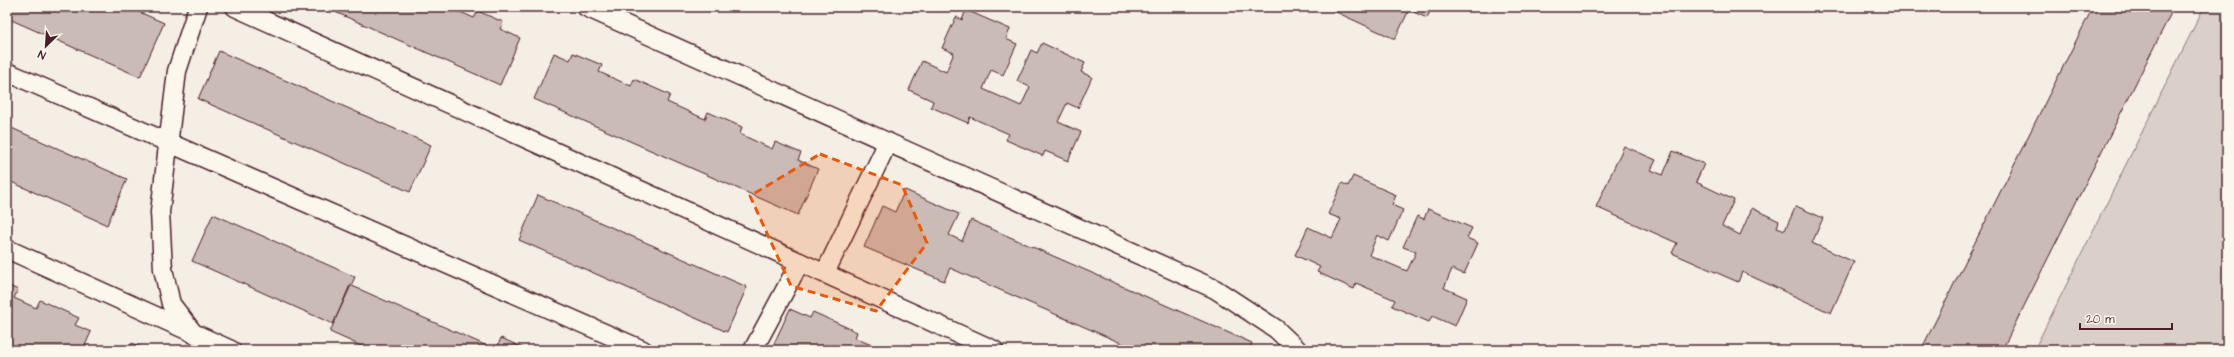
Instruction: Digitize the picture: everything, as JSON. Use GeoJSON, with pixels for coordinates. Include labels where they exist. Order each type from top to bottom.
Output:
{"type":"FeatureCollection","features":[{"type":"Feature","properties":{"kind":"lane"},"geometry":{"type":"LineString","coordinates":[[194,334],[171,304],[163,269],[160,212],[177,71],[198,7]]}},
{"type":"Feature","properties":{"kind":"lane"},"geometry":{"type":"LineString","coordinates":[[235,7],[994,350]]}},
{"type":"Feature","properties":{"kind":"lane"},"geometry":{"type":"LineString","coordinates":[[586,7],[1215,289],[1276,329],[1298,350]]}},
{"type":"Feature","properties":{"kind":"lane"},"geometry":{"type":"LineString","coordinates":[[7,72],[643,350]]}},
{"type":"Feature","properties":{"kind":"lane"},"geometry":{"type":"LineString","coordinates":[[825,273],[888,142]]}},
{"type":"Feature","properties":{"kind":"lane"},"geometry":{"type":"LineString","coordinates":[[7,249],[231,350]]}},
{"type":"Feature","properties":{"kind":"lane"},"geometry":{"type":"LineString","coordinates":[[753,350],[800,262]]}},
{"type":"Feature","properties":{"kind":"highlighted area"},"geometry":{"type":"Polygon","coordinates":[[[820,154],[902,185],[927,243],[876,311],[791,286],[750,196],[820,154]]]}},
{"type":"Feature","properties":{"kind":"shaded area"},"geometry":{"type":"Polygon","coordinates":[[[2204,7],[2227,7],[2227,350],[2034,350],[2204,7]]]}},
{"type":"Feature","properties":{"kind":"building"},"geometry":{"type":"Polygon","coordinates":[[[7,7],[128,7],[164,23],[140,77],[7,18],[7,7]]]}},
{"type":"Feature","properties":{"kind":"building"},"geometry":{"type":"Polygon","coordinates":[[[324,7],[449,7],[474,18],[478,11],[503,22],[500,29],[520,38],[500,85],[324,7]]]}},
{"type":"Feature","properties":{"kind":"building"},"geometry":{"type":"Polygon","coordinates":[[[1325,7],[1432,7],[1427,18],[1409,10],[1395,39],[1325,7]]]}},
{"type":"Feature","properties":{"kind":"building"},"geometry":{"type":"Polygon","coordinates":[[[2093,7],[2174,7],[2002,350],[1921,350],[2093,7]]]}},
{"type":"Feature","properties":{"kind":"building"},"geometry":{"type":"Polygon","coordinates":[[[966,10],[1010,29],[1006,39],[1017,44],[1003,75],[991,70],[983,89],[1021,106],[1030,87],[1017,81],[1031,50],[1037,53],[1042,43],[1085,63],[1081,72],[1092,77],[1078,108],[1067,103],[1058,122],[1081,132],[1068,161],[1045,151],[1043,156],[1006,140],[1009,134],[970,117],[968,123],[931,107],[933,101],[909,90],[922,61],[946,72],[954,53],[942,48],[956,17],[962,20],[966,10]]]}},
{"type":"Feature","properties":{"kind":"building"},"geometry":{"type":"Polygon","coordinates":[[[219,51],[431,145],[410,192],[198,99],[219,51]]]}},
{"type":"Feature","properties":{"kind":"building"},"geometry":{"type":"Polygon","coordinates":[[[554,53],[570,60],[573,53],[602,65],[599,72],[631,86],[634,79],[670,95],[667,102],[705,119],[708,112],[742,127],[740,134],[772,149],[775,142],[801,153],[798,160],[818,169],[798,215],[534,99],[554,53]]]}},
{"type":"Feature","properties":{"kind":"building"},"geometry":{"type":"Polygon","coordinates":[[[7,126],[127,179],[107,225],[7,180],[7,126]]]}},
{"type":"Feature","properties":{"kind":"building"},"geometry":{"type":"Polygon","coordinates":[[[1624,146],[1656,160],[1651,170],[1663,175],[1673,151],[1704,164],[1696,182],[1734,200],[1722,226],[1740,235],[1752,208],[1779,221],[1777,227],[1785,230],[1796,206],[1823,218],[1812,243],[1854,262],[1831,313],[1742,272],[1738,282],[1672,253],[1677,243],[1596,207],[1624,146]]]}},
{"type":"Feature","properties":{"kind":"building"},"geometry":{"type":"Polygon","coordinates":[[[1353,176],[1396,195],[1392,205],[1403,210],[1389,241],[1377,235],[1369,255],[1407,271],[1416,252],[1403,247],[1417,216],[1424,219],[1428,209],[1472,228],[1467,238],[1478,243],[1464,274],[1452,269],[1444,288],[1467,298],[1455,326],[1432,316],[1429,322],[1392,306],[1395,300],[1356,283],[1354,289],[1317,272],[1320,267],[1295,255],[1308,227],[1332,238],[1341,219],[1328,214],[1342,183],[1348,186],[1353,176]]]}},
{"type":"Feature","properties":{"kind":"building"},"geometry":{"type":"Polygon","coordinates":[[[905,190],[959,214],[949,235],[962,241],[971,220],[1252,343],[1249,350],[1137,350],[950,268],[944,281],[864,247],[882,206],[895,212],[905,190]]]}},
{"type":"Feature","properties":{"kind":"building"},"geometry":{"type":"Polygon","coordinates":[[[538,195],[747,287],[727,332],[519,240],[538,195]]]}},
{"type":"Feature","properties":{"kind":"building"},"geometry":{"type":"Polygon","coordinates":[[[213,214],[355,277],[333,324],[192,261],[213,214]]]}},
{"type":"Feature","properties":{"kind":"building"},"geometry":{"type":"Polygon","coordinates":[[[7,285],[18,290],[14,298],[36,308],[40,300],[79,318],[75,325],[91,332],[83,350],[17,350],[7,345],[7,285]]]}},
{"type":"Feature","properties":{"kind":"building"},"geometry":{"type":"Polygon","coordinates":[[[350,285],[496,350],[370,350],[330,332],[350,285]]]}},
{"type":"Feature","properties":{"kind":"building"},"geometry":{"type":"Polygon","coordinates":[[[790,309],[810,318],[813,312],[857,332],[855,338],[883,350],[771,350],[790,309]]]}},
{"type":"Feature","properties":{"kind":"building"},"geometry":{"type":"Polygon","coordinates":[[[501,338],[528,350],[496,350],[501,338]]]}},
{"type":"Feature","properties":{"kind":"building"},"geometry":{"type":"Polygon","coordinates":[[[132,343],[148,350],[129,350],[132,343]]]}}]}
